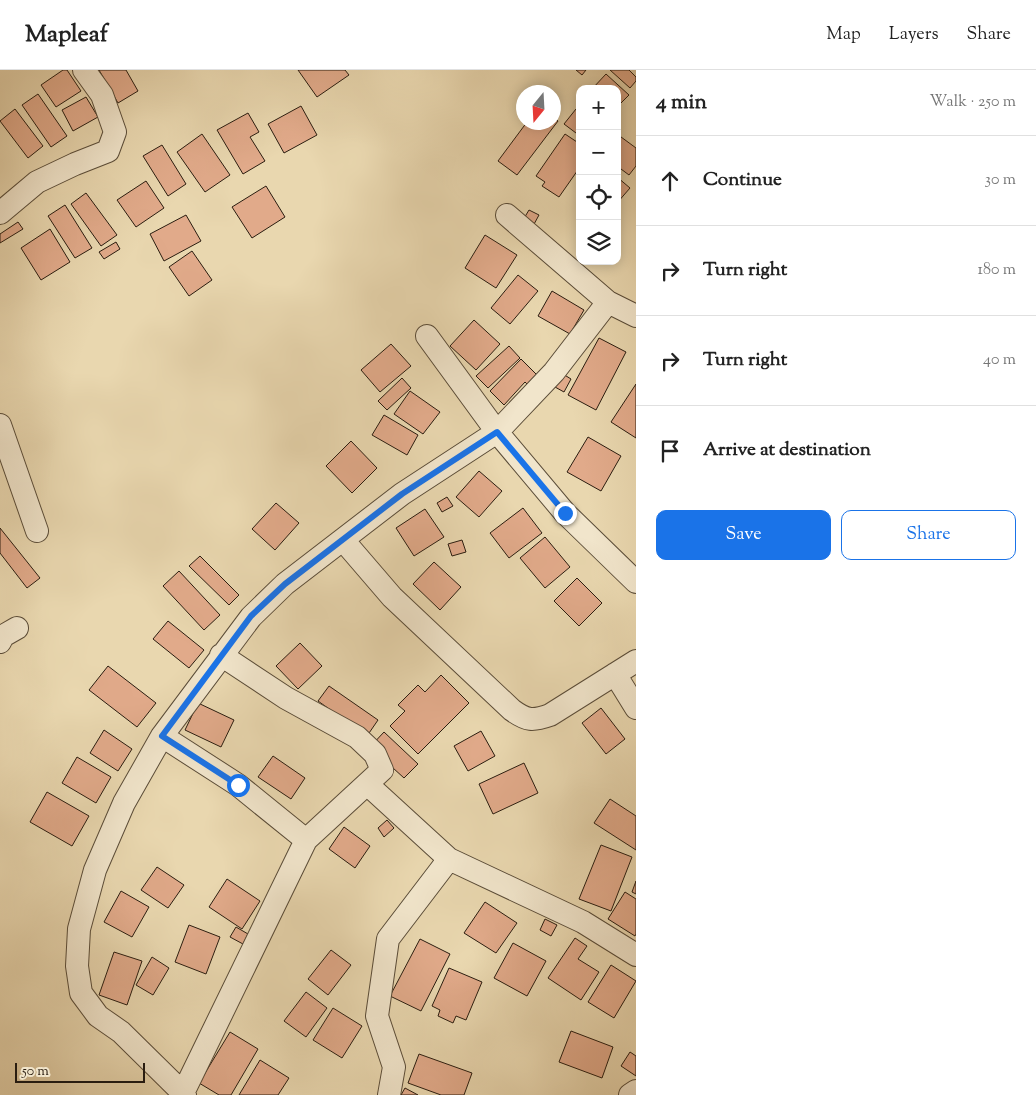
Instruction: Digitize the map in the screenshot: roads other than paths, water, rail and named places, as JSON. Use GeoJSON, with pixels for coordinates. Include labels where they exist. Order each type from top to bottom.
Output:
{"type":"FeatureCollection","features":[{"type":"Feature","properties":{"kind":"street"},"geometry":{"type":"LineString","coordinates":[[0,213],[37,182],[108,151],[115,132],[102,95],[84,70]]}},
{"type":"Feature","properties":{"kind":"street"},"geometry":{"type":"LineString","coordinates":[[507,215],[608,302],[636,316]]}},
{"type":"Feature","properties":{"kind":"street"},"geometry":{"type":"LineString","coordinates":[[221,655],[286,698],[357,737],[375,754],[382,770],[306,840],[184,1094],[121,1032],[98,1016],[81,993],[77,966],[79,929],[95,870],[124,803],[162,736],[221,655],[251,616],[278,590],[402,494],[497,432],[554,372],[608,302]]}},
{"type":"Feature","properties":{"kind":"street"},"geometry":{"type":"LineString","coordinates":[[427,336],[497,432],[565,513],[636,582]]}},
{"type":"Feature","properties":{"kind":"street"},"geometry":{"type":"LineString","coordinates":[[0,425],[37,531]]}},
{"type":"Feature","properties":{"kind":"street"},"geometry":{"type":"LineString","coordinates":[[343,540],[392,597],[521,717],[535,720],[550,715],[636,661]]}},
{"type":"Feature","properties":{"kind":"street"},"geometry":{"type":"LineString","coordinates":[[615,674],[636,708]]}},
{"type":"Feature","properties":{"kind":"street"},"geometry":{"type":"LineString","coordinates":[[162,736],[238,785],[306,840]]}},
{"type":"Feature","properties":{"kind":"street"},"geometry":{"type":"LineString","coordinates":[[367,784],[449,859],[583,922],[636,954]]}},
{"type":"Feature","properties":{"kind":"street"},"geometry":{"type":"LineString","coordinates":[[389,1095],[394,1067],[376,1016],[388,939],[449,859]]}},
{"type":"Feature","properties":{"kind":"street"},"geometry":{"type":"LineString","coordinates":[[630,1095],[636,1091]]}}]}
